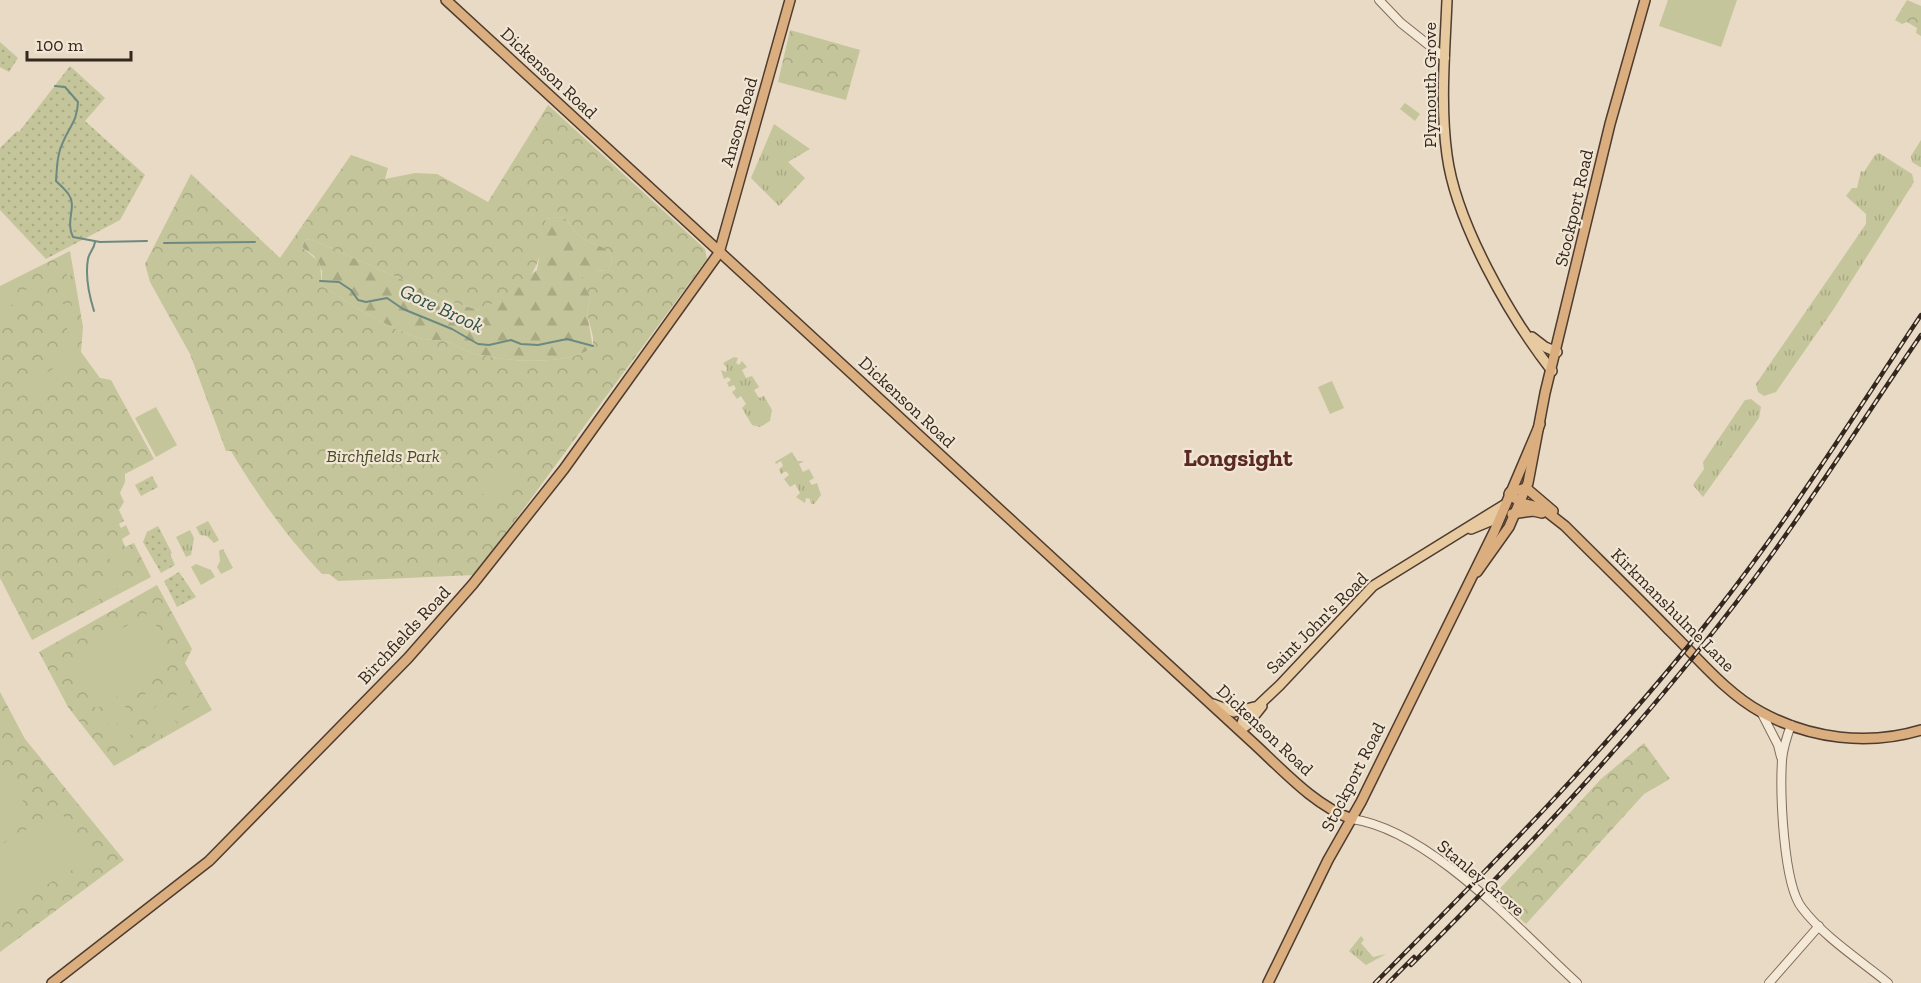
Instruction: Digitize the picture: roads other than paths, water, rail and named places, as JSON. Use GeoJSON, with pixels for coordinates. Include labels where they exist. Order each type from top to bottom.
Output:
{"type":"FeatureCollection","features":[{"type":"Feature","properties":{"kind":"highway","name":"Dickenson Road"},"geometry":{"type":"LineString","coordinates":[[446,0],[1317,800],[1336,813],[1352,819]]}},
{"type":"Feature","properties":{"kind":"highway","name":"Anson Road"},"geometry":{"type":"LineString","coordinates":[[719,252],[790,0]]}},
{"type":"Feature","properties":{"kind":"highway","name":"Stockport Road"},"geometry":{"type":"LineString","coordinates":[[1466,585],[1484,564],[1516,513],[1526,488],[1608,133],[1645,0]]}},
{"type":"Feature","properties":{"kind":"highway","name":"Birchfields Road"},"geometry":{"type":"LineString","coordinates":[[52,983],[204,867],[408,658],[473,584],[564,469],[719,252]]}},
{"type":"Feature","properties":{"kind":"highway","name":"Stockport Road"},"geometry":{"type":"LineString","coordinates":[[1268,982],[1328,860],[1352,819],[1500,517],[1540,424]]}},
{"type":"Feature","properties":{"kind":"highway"},"geometry":{"type":"LineString","coordinates":[[1510,493],[1526,488],[1545,503],[1565,526]]}},
{"type":"Feature","properties":{"kind":"highway"},"geometry":{"type":"LineString","coordinates":[[1510,493],[1521,503],[1542,508],[1565,526]]}},
{"type":"Feature","properties":{"kind":"highway"},"geometry":{"type":"LineString","coordinates":[[1500,517],[1516,513],[1540,512],[1565,526]]}},
{"type":"Feature","properties":{"kind":"highway","name":"Kirkmanshulme Lane"},"geometry":{"type":"LineString","coordinates":[[1565,526],[1728,688],[1761,712],[1791,725]]}},
{"type":"Feature","properties":{"kind":"highway"},"geometry":{"type":"LineString","coordinates":[[1791,725],[1830,736],[1867,739],[1896,737],[1921,730]]}},
{"type":"Feature","properties":{"kind":"main road","name":"Plymouth Grove"},"geometry":{"type":"LineString","coordinates":[[1447,0],[1445,131],[1452,179],[1464,217],[1526,332],[1552,371]]}},
{"type":"Feature","properties":{"kind":"main road","name":"Plymouth Grove"},"geometry":{"type":"LineString","coordinates":[[1526,332],[1548,349],[1557,352]]}},
{"type":"Feature","properties":{"kind":"main road","name":"Saint John's Road"},"geometry":{"type":"LineString","coordinates":[[1240,730],[1243,720],[1373,586],[1504,505]]}},
{"type":"Feature","properties":{"kind":"main road","name":"Saint John's Road"},"geometry":{"type":"LineString","coordinates":[[1460,533],[1500,517]]}},
{"type":"Feature","properties":{"kind":"main road"},"geometry":{"type":"LineString","coordinates":[[1240,730],[1259,711],[1267,696]]}},
{"type":"Feature","properties":{"kind":"main road"},"geometry":{"type":"LineString","coordinates":[[1211,703],[1234,712],[1256,706]]}},
{"type":"Feature","properties":{"kind":"street"},"geometry":{"type":"LineString","coordinates":[[1379,0],[1401,23],[1445,58]]}},
{"type":"Feature","properties":{"kind":"street","name":"Kirkmanshulme Lane"},"geometry":{"type":"LineString","coordinates":[[1761,712],[1779,745],[1791,881],[1801,907],[1818,926],[1888,983]]}},
{"type":"Feature","properties":{"kind":"street","name":"Kirkmanshulme Lane"},"geometry":{"type":"LineString","coordinates":[[1782,761],[1791,725]]}},
{"type":"Feature","properties":{"kind":"street","name":"Stanley Grove"},"geometry":{"type":"LineString","coordinates":[[1352,819],[1397,832],[1424,849],[1484,897],[1577,983]]}},
{"type":"Feature","properties":{"kind":"street"},"geometry":{"type":"LineString","coordinates":[[1769,983],[1818,926]]}},
{"type":"Feature","properties":{"kind":"waterway","name":"Gore Brook"},"geometry":{"type":"LineString","coordinates":[[55,86],[65,87],[78,102],[75,119],[60,151],[56,181],[71,199],[70,226],[73,237],[100,242],[147,241]]}},
{"type":"Feature","properties":{"kind":"waterway"},"geometry":{"type":"LineString","coordinates":[[94,311],[89,292],[87,265],[95,242]]}},
{"type":"Feature","properties":{"kind":"waterway","name":"Gore Brook"},"geometry":{"type":"LineString","coordinates":[[164,243],[255,242]]}},
{"type":"Feature","properties":{"kind":"waterway","name":"Gore Brook"},"geometry":{"type":"LineString","coordinates":[[320,281],[339,282],[351,290],[358,300],[366,302],[387,298],[403,309],[452,329],[478,344],[489,345],[511,340],[521,344],[538,345],[567,339],[593,346]]}},
{"type":"Feature","properties":{"kind":"railway"},"geometry":{"type":"LineString","coordinates":[[1375,983],[1552,801],[1678,659],[1771,538],[1921,315]]}},
{"type":"Feature","properties":{"kind":"railway"},"geometry":{"type":"LineString","coordinates":[[1411,965],[1546,826],[1674,681],[1776,549],[1921,335]]}},
{"type":"Feature","properties":{"kind":"railway"},"geometry":{"type":"LineString","coordinates":[[1388,983],[1414,957]]}},
{"type":"Feature","properties":{"kind":"district","name":"Longsight"},"geometry":{"type":"Point","coordinates":[1238,458]}},
{"type":"Feature","properties":{"kind":"park label","name":"Birchfields Park"},"geometry":{"type":"Point","coordinates":[383,456]}}]}
